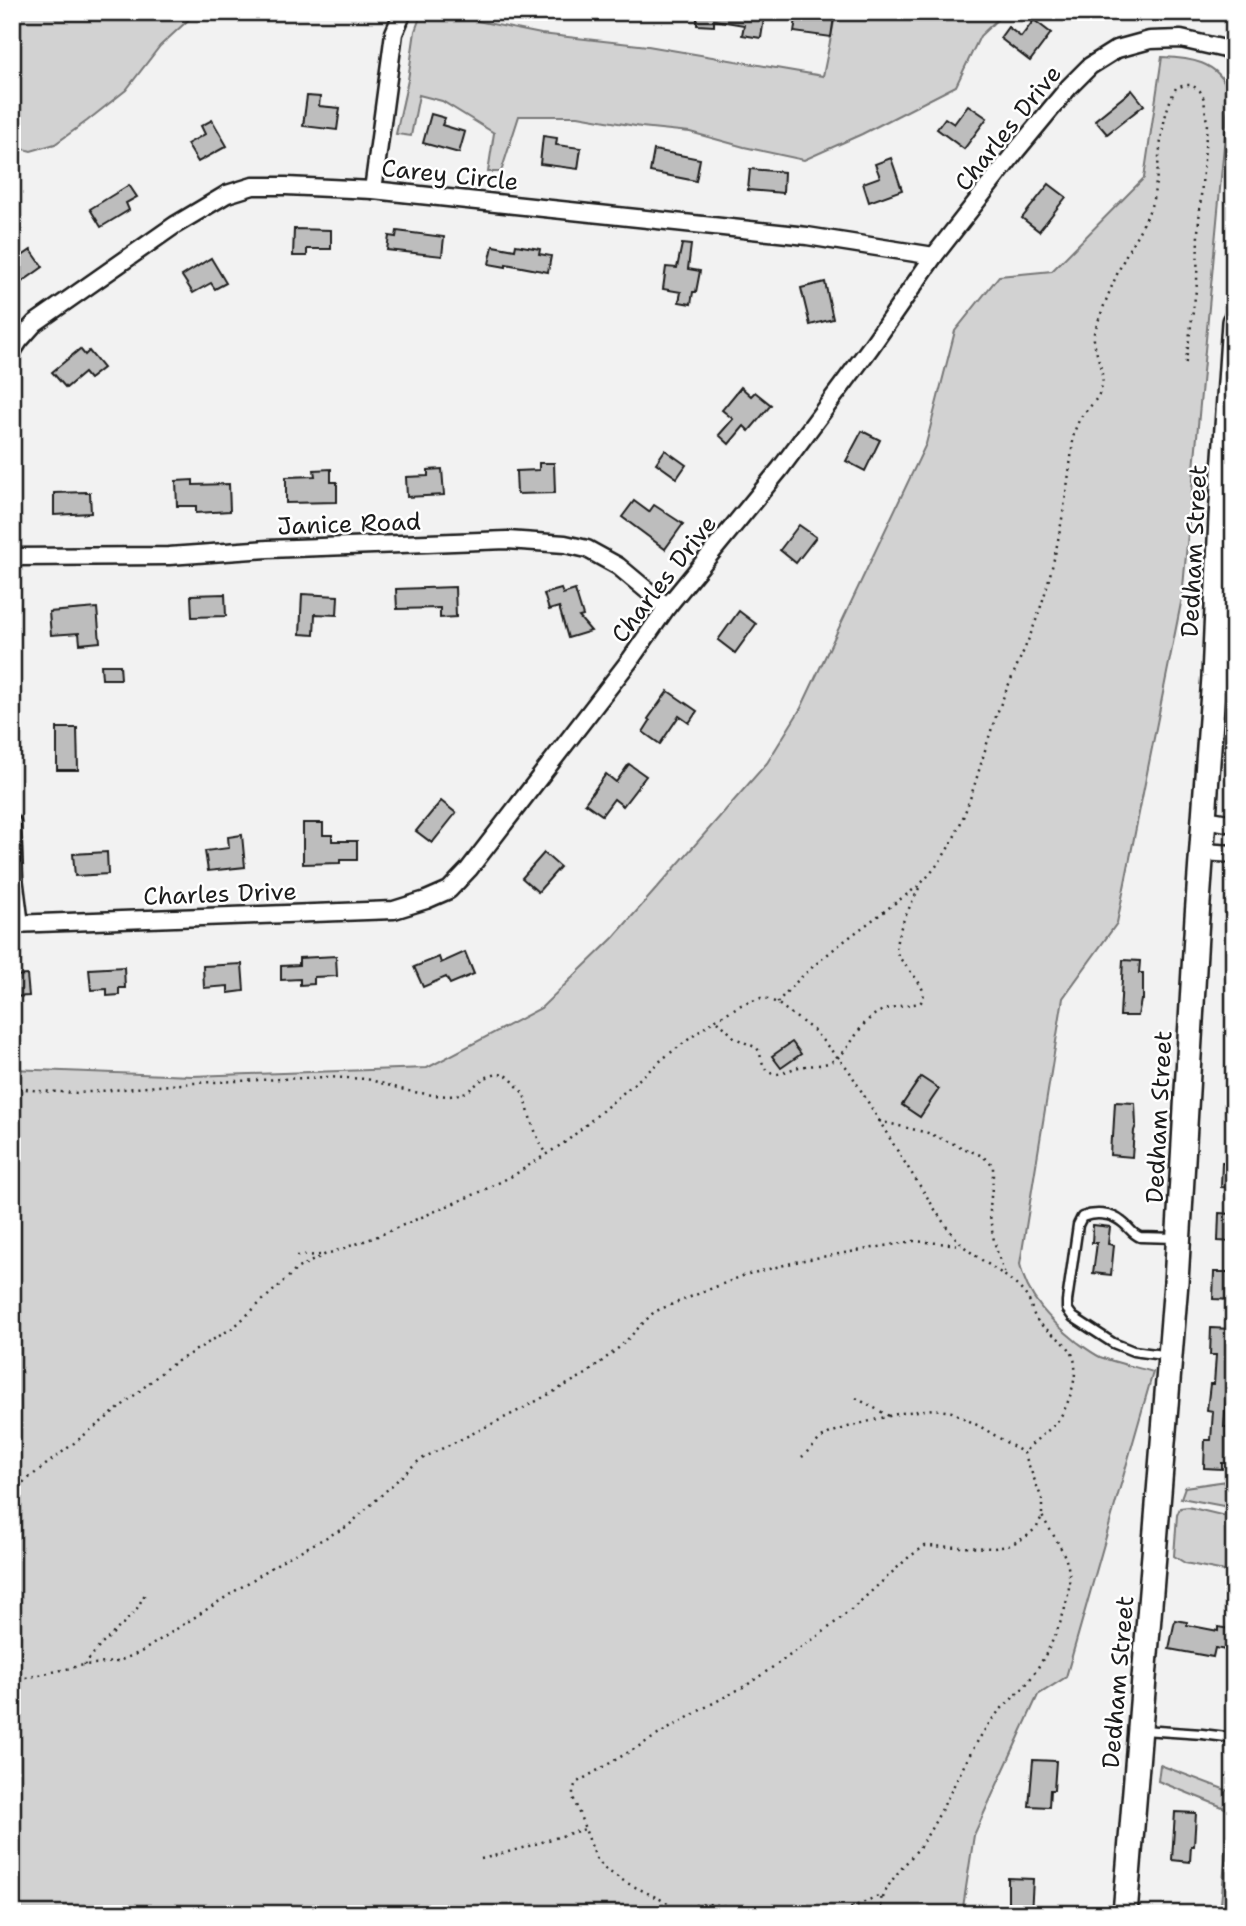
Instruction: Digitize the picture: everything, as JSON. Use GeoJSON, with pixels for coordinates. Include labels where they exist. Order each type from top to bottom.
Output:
{"type":"FeatureCollection","features":[{"type":"Feature","properties":{"kind":"main road","name":"Dedham Street"},"geometry":{"type":"LineString","coordinates":[[1125,1914],[1171,1356],[1234,322]]}},
{"type":"Feature","properties":{"kind":"street"},"geometry":{"type":"LineString","coordinates":[[373,190],[394,33],[403,12]]}},
{"type":"Feature","properties":{"kind":"street","name":"Charles Drive"},"geometry":{"type":"LineString","coordinates":[[16,924],[394,910],[449,890],[469,869],[630,660],[667,607],[780,469],[934,256],[1069,87],[1090,66],[1117,49],[1150,40],[1181,39],[1234,51]]}},
{"type":"Feature","properties":{"kind":"street","name":"Carey Circle"},"geometry":{"type":"LineString","coordinates":[[12,352],[35,323],[175,225],[227,194],[253,186],[373,190],[807,236],[934,256]]}},
{"type":"Feature","properties":{"kind":"street","name":"Janice Road"},"geometry":{"type":"LineString","coordinates":[[12,557],[169,556],[507,540],[565,544],[587,549],[618,565],[667,607]]}},
{"type":"Feature","properties":{"kind":"street"},"geometry":{"type":"LineString","coordinates":[[1205,820],[1234,824]]}},
{"type":"Feature","properties":{"kind":"street"},"geometry":{"type":"LineString","coordinates":[[12,823],[16,924]]}},
{"type":"Feature","properties":{"kind":"street"},"geometry":{"type":"LineString","coordinates":[[1202,852],[1234,854]]}},
{"type":"Feature","properties":{"kind":"lane"},"geometry":{"type":"LineString","coordinates":[[1171,1356],[1133,1351],[1113,1343],[1073,1317],[1067,1309],[1067,1301],[1078,1225],[1082,1217],[1107,1215],[1123,1222],[1140,1237],[1179,1238]]}},
{"type":"Feature","properties":{"kind":"lane"},"geometry":{"type":"LineString","coordinates":[[1140,1730],[1234,1738]]}},
{"type":"Feature","properties":{"kind":"path"},"geometry":{"type":"LineString","coordinates":[[777,1003],[815,963],[921,883],[947,850],[959,824],[1000,704],[1039,611],[1062,520],[1074,433],[1079,421],[1101,390],[1094,333],[1119,269],[1153,201],[1171,96],[1176,88],[1192,85],[1200,91],[1204,99],[1207,124],[1196,283],[1185,368]]}},
{"type":"Feature","properties":{"kind":"path"},"geometry":{"type":"LineString","coordinates":[[716,1019],[735,1038],[757,1048],[766,1069],[779,1074],[827,1063],[838,1057],[874,1014],[920,1003],[923,1001],[923,989],[903,963],[896,951],[896,945],[921,883]]}},
{"type":"Feature","properties":{"kind":"path"},"geometry":{"type":"LineString","coordinates":[[12,1491],[168,1367],[234,1327],[292,1273],[324,1255],[373,1238],[498,1184],[567,1141],[665,1057],[716,1019],[753,1000],[768,999],[813,1030],[838,1057],[942,1220],[962,1245],[1026,1296],[1041,1325],[1067,1346],[1074,1360],[1070,1398],[1057,1422],[1024,1453]]}},
{"type":"Feature","properties":{"kind":"path"},"geometry":{"type":"LineString","coordinates":[[12,1087],[78,1093],[193,1083],[326,1077],[368,1079],[408,1091],[450,1096],[467,1092],[484,1078],[497,1074],[506,1075],[524,1094],[531,1121],[547,1154]]}},
{"type":"Feature","properties":{"kind":"path"},"geometry":{"type":"LineString","coordinates":[[879,1121],[928,1133],[980,1156],[993,1166],[991,1220],[998,1256],[1006,1278]]}},
{"type":"Feature","properties":{"kind":"path"},"geometry":{"type":"LineString","coordinates":[[12,1681],[84,1665],[116,1662],[141,1652],[283,1560],[348,1526],[416,1463],[439,1448],[495,1423],[586,1374],[621,1346],[654,1312],[745,1275],[804,1260],[915,1241],[962,1245]]}},
{"type":"Feature","properties":{"kind":"path"},"geometry":{"type":"LineString","coordinates":[[297,1256],[324,1255]]}},
{"type":"Feature","properties":{"kind":"path"},"geometry":{"type":"LineString","coordinates":[[856,1398],[889,1416]]}},
{"type":"Feature","properties":{"kind":"path"},"geometry":{"type":"LineString","coordinates":[[752,1914],[723,1904],[711,1903],[674,1912],[670,1904],[605,1868],[596,1858],[573,1797],[576,1783],[747,1685],[822,1633],[925,1546],[1008,1546],[1026,1537],[1037,1527],[1042,1516],[1042,1499],[1024,1453],[953,1412],[933,1409],[889,1416],[830,1433],[811,1446],[802,1457]]}},
{"type":"Feature","properties":{"kind":"path"},"geometry":{"type":"LineString","coordinates":[[878,1914],[888,1886],[922,1843],[992,1720],[1020,1692],[1041,1665],[1060,1623],[1067,1600],[1068,1571],[1062,1552],[1042,1516]]}},
{"type":"Feature","properties":{"kind":"path"},"geometry":{"type":"LineString","coordinates":[[84,1665],[135,1612],[145,1594]]}},
{"type":"Feature","properties":{"kind":"path"},"geometry":{"type":"LineString","coordinates":[[481,1859],[585,1829]]}},
{"type":"Feature","properties":{"kind":"path"},"geometry":{"type":"LineString","coordinates":[[844,1911],[878,1896],[883,1898]]}},
{"type":"Feature","properties":{"kind":"shaded area"},"geometry":{"type":"Polygon","coordinates":[[[12,12],[197,12],[160,46],[126,90],[55,144],[31,151],[12,146],[12,12]]]}},
{"type":"Feature","properties":{"kind":"shaded area"},"geometry":{"type":"Polygon","coordinates":[[[422,12],[541,34],[648,46],[823,76],[836,12],[1005,12],[980,36],[956,86],[804,160],[690,132],[578,116],[519,116],[501,172],[488,172],[494,133],[442,101],[419,95],[411,136],[396,134],[415,31],[422,12]]]}},
{"type":"Feature","properties":{"kind":"shaded area"},"geometry":{"type":"Polygon","coordinates":[[[1162,57],[1202,63],[1218,74],[1229,92],[1182,598],[1117,923],[1063,998],[1020,1264],[1028,1288],[1041,1308],[1077,1342],[1100,1357],[1153,1372],[1066,1677],[1038,1695],[974,1835],[962,1914],[12,1914],[12,1069],[192,1076],[427,1068],[541,1008],[613,938],[767,763],[801,708],[926,444],[955,331],[999,276],[1052,271],[1144,178],[1162,57]]]}},
{"type":"Feature","properties":{"kind":"shaded area"},"geometry":{"type":"Polygon","coordinates":[[[1234,1480],[1234,1508],[1181,1498],[1185,1487],[1234,1480]]]}},
{"type":"Feature","properties":{"kind":"shaded area"},"geometry":{"type":"Polygon","coordinates":[[[1188,1507],[1234,1518],[1234,1573],[1185,1563],[1174,1556],[1177,1515],[1180,1508],[1188,1507]]]}},
{"type":"Feature","properties":{"kind":"shaded area"},"geometry":{"type":"Polygon","coordinates":[[[1160,1765],[1234,1793],[1232,1914],[1220,1914],[1230,1810],[1158,1781],[1160,1765]]]}},
{"type":"Feature","properties":{"kind":"building"},"geometry":{"type":"Polygon","coordinates":[[[697,12],[765,12],[761,38],[742,35],[744,25],[714,20],[714,26],[697,25],[697,12]]]}},
{"type":"Feature","properties":{"kind":"building"},"geometry":{"type":"Polygon","coordinates":[[[797,12],[834,17],[831,37],[794,32],[797,12]]]}},
{"type":"Feature","properties":{"kind":"building"},"geometry":{"type":"Polygon","coordinates":[[[1034,20],[1051,33],[1030,61],[1000,38],[1008,27],[1021,37],[1034,20]]]}},
{"type":"Feature","properties":{"kind":"building"},"geometry":{"type":"Polygon","coordinates":[[[1132,90],[1144,105],[1107,134],[1095,120],[1132,90]]]}},
{"type":"Feature","properties":{"kind":"building"},"geometry":{"type":"Polygon","coordinates":[[[307,96],[320,97],[319,106],[340,108],[337,130],[303,126],[307,96]]]}},
{"type":"Feature","properties":{"kind":"building"},"geometry":{"type":"Polygon","coordinates":[[[968,105],[987,118],[964,149],[937,129],[945,118],[954,124],[968,105]]]}},
{"type":"Feature","properties":{"kind":"building"},"geometry":{"type":"Polygon","coordinates":[[[431,114],[445,118],[442,125],[465,132],[459,153],[423,143],[431,114]]]}},
{"type":"Feature","properties":{"kind":"building"},"geometry":{"type":"Polygon","coordinates":[[[212,120],[227,146],[198,162],[187,144],[205,134],[201,126],[212,120]]]}},
{"type":"Feature","properties":{"kind":"building"},"geometry":{"type":"Polygon","coordinates":[[[543,136],[557,138],[556,145],[581,148],[578,169],[540,164],[543,136]]]}},
{"type":"Feature","properties":{"kind":"building"},"geometry":{"type":"Polygon","coordinates":[[[654,150],[700,159],[696,181],[650,172],[654,150]]]}},
{"type":"Feature","properties":{"kind":"building"},"geometry":{"type":"Polygon","coordinates":[[[891,158],[902,190],[869,202],[863,183],[880,177],[875,164],[891,158]]]}},
{"type":"Feature","properties":{"kind":"building"},"geometry":{"type":"Polygon","coordinates":[[[750,169],[784,172],[783,193],[748,190],[750,169]]]}},
{"type":"Feature","properties":{"kind":"building"},"geometry":{"type":"Polygon","coordinates":[[[1049,184],[1066,197],[1039,231],[1022,218],[1049,184]]]}},
{"type":"Feature","properties":{"kind":"building"},"geometry":{"type":"Polygon","coordinates":[[[129,185],[137,197],[126,203],[129,210],[101,227],[90,209],[129,185]]]}},
{"type":"Feature","properties":{"kind":"building"},"geometry":{"type":"Polygon","coordinates":[[[294,229],[331,230],[331,249],[307,249],[307,256],[293,256],[294,229]]]}},
{"type":"Feature","properties":{"kind":"building"},"geometry":{"type":"Polygon","coordinates":[[[397,231],[444,237],[442,256],[387,250],[389,236],[396,237],[397,231]]]}},
{"type":"Feature","properties":{"kind":"building"},"geometry":{"type":"Polygon","coordinates":[[[682,244],[691,245],[688,269],[700,271],[691,304],[679,302],[681,292],[663,289],[666,267],[677,268],[682,244]]]}},
{"type":"Feature","properties":{"kind":"building"},"geometry":{"type":"Polygon","coordinates":[[[516,245],[540,249],[539,254],[551,256],[548,272],[506,264],[506,267],[489,264],[493,246],[515,250],[516,245]]]}},
{"type":"Feature","properties":{"kind":"building"},"geometry":{"type":"Polygon","coordinates":[[[31,250],[43,267],[12,289],[12,263],[31,250]]]}},
{"type":"Feature","properties":{"kind":"building"},"geometry":{"type":"Polygon","coordinates":[[[211,258],[226,283],[215,289],[211,283],[193,293],[182,276],[211,258]]]}},
{"type":"Feature","properties":{"kind":"building"},"geometry":{"type":"Polygon","coordinates":[[[825,282],[833,319],[810,325],[801,288],[825,282]]]}},
{"type":"Feature","properties":{"kind":"building"},"geometry":{"type":"Polygon","coordinates":[[[80,349],[85,355],[89,351],[103,368],[89,379],[84,373],[66,388],[52,372],[80,349]]]}},
{"type":"Feature","properties":{"kind":"building"},"geometry":{"type":"Polygon","coordinates":[[[741,387],[751,396],[755,392],[771,405],[749,431],[744,426],[729,444],[719,435],[733,419],[722,410],[741,387]]]}},
{"type":"Feature","properties":{"kind":"building"},"geometry":{"type":"Polygon","coordinates":[[[862,431],[880,440],[865,471],[846,461],[862,431]]]}},
{"type":"Feature","properties":{"kind":"building"},"geometry":{"type":"Polygon","coordinates":[[[665,450],[686,465],[677,478],[656,463],[665,450]]]}},
{"type":"Feature","properties":{"kind":"building"},"geometry":{"type":"Polygon","coordinates":[[[539,463],[554,463],[555,493],[517,494],[516,471],[539,470],[539,463]]]}},
{"type":"Feature","properties":{"kind":"building"},"geometry":{"type":"Polygon","coordinates":[[[331,469],[331,482],[337,482],[337,502],[286,503],[286,477],[315,476],[314,470],[331,469]]]}},
{"type":"Feature","properties":{"kind":"building"},"geometry":{"type":"Polygon","coordinates":[[[442,469],[444,495],[407,497],[406,477],[428,476],[428,470],[442,469]]]}},
{"type":"Feature","properties":{"kind":"building"},"geometry":{"type":"Polygon","coordinates":[[[193,480],[193,485],[229,484],[230,511],[196,513],[196,506],[177,506],[176,481],[193,480]]]}},
{"type":"Feature","properties":{"kind":"building"},"geometry":{"type":"Polygon","coordinates":[[[54,493],[90,493],[91,513],[54,515],[54,493]]]}},
{"type":"Feature","properties":{"kind":"building"},"geometry":{"type":"Polygon","coordinates":[[[634,501],[649,512],[654,505],[683,524],[665,549],[622,517],[634,501]]]}},
{"type":"Feature","properties":{"kind":"building"},"geometry":{"type":"Polygon","coordinates":[[[799,525],[816,537],[796,563],[780,550],[799,525]]]}},
{"type":"Feature","properties":{"kind":"building"},"geometry":{"type":"Polygon","coordinates":[[[455,587],[456,617],[440,618],[440,608],[397,609],[396,589],[455,587]]]}},
{"type":"Feature","properties":{"kind":"building"},"geometry":{"type":"Polygon","coordinates":[[[561,589],[563,594],[575,590],[583,616],[579,617],[591,631],[568,638],[559,607],[549,610],[544,594],[561,589]]]}},
{"type":"Feature","properties":{"kind":"building"},"geometry":{"type":"Polygon","coordinates":[[[225,594],[226,616],[192,617],[191,595],[225,594]]]}},
{"type":"Feature","properties":{"kind":"building"},"geometry":{"type":"Polygon","coordinates":[[[302,594],[338,596],[337,615],[315,614],[314,635],[300,634],[302,594]]]}},
{"type":"Feature","properties":{"kind":"building"},"geometry":{"type":"Polygon","coordinates":[[[97,608],[100,642],[80,644],[79,633],[51,635],[49,612],[97,608]]]}},
{"type":"Feature","properties":{"kind":"building"},"geometry":{"type":"Polygon","coordinates":[[[739,611],[756,624],[735,653],[718,640],[739,611]]]}},
{"type":"Feature","properties":{"kind":"building"},"geometry":{"type":"Polygon","coordinates":[[[101,665],[120,665],[121,679],[102,679],[101,665]]]}},
{"type":"Feature","properties":{"kind":"building"},"geometry":{"type":"Polygon","coordinates":[[[668,691],[697,711],[689,723],[679,716],[660,744],[643,732],[650,721],[648,719],[668,691]]]}},
{"type":"Feature","properties":{"kind":"building"},"geometry":{"type":"Polygon","coordinates":[[[57,728],[77,728],[78,770],[57,770],[57,728]]]}},
{"type":"Feature","properties":{"kind":"building"},"geometry":{"type":"Polygon","coordinates":[[[629,764],[646,776],[623,806],[614,799],[602,815],[585,803],[606,774],[616,782],[629,764]]]}},
{"type":"Feature","properties":{"kind":"building"},"geometry":{"type":"Polygon","coordinates":[[[441,801],[456,813],[432,843],[416,831],[441,801]]]}},
{"type":"Feature","properties":{"kind":"building"},"geometry":{"type":"Polygon","coordinates":[[[303,823],[323,823],[323,835],[332,835],[332,841],[357,841],[357,860],[303,864],[303,823]]]}},
{"type":"Feature","properties":{"kind":"building"},"geometry":{"type":"Polygon","coordinates":[[[242,835],[245,867],[208,871],[205,851],[229,848],[228,837],[242,835]]]}},
{"type":"Feature","properties":{"kind":"building"},"geometry":{"type":"Polygon","coordinates":[[[107,852],[108,874],[75,876],[73,854],[107,852]]]}},
{"type":"Feature","properties":{"kind":"building"},"geometry":{"type":"Polygon","coordinates":[[[544,853],[560,867],[538,892],[522,878],[544,853]]]}},
{"type":"Feature","properties":{"kind":"building"},"geometry":{"type":"Polygon","coordinates":[[[465,952],[474,974],[450,984],[446,977],[423,987],[414,967],[439,957],[441,963],[465,952]]]}},
{"type":"Feature","properties":{"kind":"building"},"geometry":{"type":"Polygon","coordinates":[[[336,956],[337,976],[314,977],[314,984],[300,985],[300,979],[281,980],[281,966],[299,965],[299,958],[336,956]]]}},
{"type":"Feature","properties":{"kind":"building"},"geometry":{"type":"Polygon","coordinates":[[[1123,960],[1140,961],[1143,1000],[1138,1016],[1120,1016],[1123,960]]]}},
{"type":"Feature","properties":{"kind":"building"},"geometry":{"type":"Polygon","coordinates":[[[242,964],[244,991],[228,993],[228,986],[204,988],[203,966],[242,964]]]}},
{"type":"Feature","properties":{"kind":"building"},"geometry":{"type":"Polygon","coordinates":[[[124,967],[125,988],[119,988],[119,995],[107,996],[107,989],[91,990],[89,969],[124,967]]]}},
{"type":"Feature","properties":{"kind":"building"},"geometry":{"type":"Polygon","coordinates":[[[27,975],[29,996],[12,997],[12,976],[27,975]]]}},
{"type":"Feature","properties":{"kind":"building"},"geometry":{"type":"Polygon","coordinates":[[[792,1042],[801,1054],[781,1068],[772,1056],[792,1042]]]}},
{"type":"Feature","properties":{"kind":"building"},"geometry":{"type":"Polygon","coordinates":[[[921,1077],[939,1089],[920,1117],[902,1105],[921,1077]]]}},
{"type":"Feature","properties":{"kind":"building"},"geometry":{"type":"Polygon","coordinates":[[[1115,1102],[1135,1103],[1136,1125],[1132,1157],[1110,1155],[1115,1102]]]}},
{"type":"Feature","properties":{"kind":"building"},"geometry":{"type":"Polygon","coordinates":[[[1222,1162],[1234,1162],[1234,1188],[1221,1187],[1222,1162]]]}},
{"type":"Feature","properties":{"kind":"building"},"geometry":{"type":"Polygon","coordinates":[[[1219,1213],[1234,1214],[1234,1242],[1218,1241],[1219,1213]]]}},
{"type":"Feature","properties":{"kind":"building"},"geometry":{"type":"Polygon","coordinates":[[[1093,1225],[1110,1227],[1108,1244],[1114,1245],[1111,1275],[1093,1273],[1097,1243],[1092,1243],[1093,1225]]]}},
{"type":"Feature","properties":{"kind":"building"},"geometry":{"type":"Polygon","coordinates":[[[1214,1272],[1234,1272],[1234,1300],[1213,1299],[1214,1272]]]}},
{"type":"Feature","properties":{"kind":"building"},"geometry":{"type":"Polygon","coordinates":[[[1211,1328],[1231,1329],[1224,1427],[1227,1427],[1227,1436],[1234,1436],[1234,1463],[1222,1463],[1222,1469],[1204,1468],[1205,1440],[1211,1440],[1213,1411],[1207,1410],[1210,1384],[1214,1384],[1216,1355],[1210,1355],[1211,1328]]]}},
{"type":"Feature","properties":{"kind":"building"},"geometry":{"type":"Polygon","coordinates":[[[1175,1620],[1218,1631],[1218,1627],[1230,1629],[1226,1650],[1215,1648],[1213,1657],[1169,1649],[1175,1620]]]}},
{"type":"Feature","properties":{"kind":"building"},"geometry":{"type":"Polygon","coordinates":[[[1033,1760],[1056,1761],[1054,1790],[1050,1790],[1049,1807],[1029,1806],[1033,1760]]]}},
{"type":"Feature","properties":{"kind":"building"},"geometry":{"type":"Polygon","coordinates":[[[1175,1812],[1196,1813],[1190,1862],[1172,1860],[1175,1812]]]}},
{"type":"Feature","properties":{"kind":"building"},"geometry":{"type":"Polygon","coordinates":[[[1008,1878],[1033,1879],[1031,1914],[1008,1914],[1008,1878]]]}}]}
